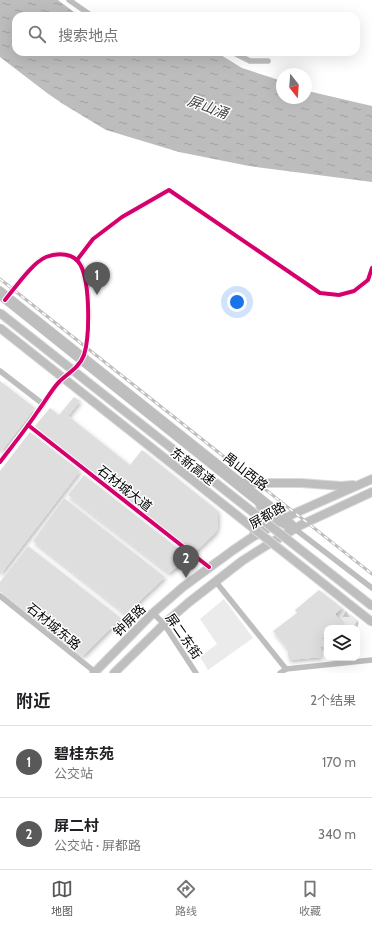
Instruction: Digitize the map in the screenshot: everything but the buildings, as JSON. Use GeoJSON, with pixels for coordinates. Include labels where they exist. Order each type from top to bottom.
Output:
{"type":"FeatureCollection","features":[{"type":"Feature","properties":{"kind":"highway","name":"东新高速"},"geometry":{"type":"LineString","coordinates":[[0,313],[372,606]]}},
{"type":"Feature","properties":{"kind":"highway","name":"东新高速"},"geometry":{"type":"LineString","coordinates":[[0,328],[372,622]]}},
{"type":"Feature","properties":{"kind":"highway","name":"屏都路"},"geometry":{"type":"LineString","coordinates":[[183,588],[251,538],[282,519],[324,499],[372,479]]}},
{"type":"Feature","properties":{"kind":"highway"},"geometry":{"type":"LineString","coordinates":[[242,483],[300,483],[341,486],[362,484]]}},
{"type":"Feature","properties":{"kind":"highway","name":"屏都路"},"geometry":{"type":"LineString","coordinates":[[188,603],[264,546],[294,529],[372,492]]}},
{"type":"Feature","properties":{"kind":"highway"},"geometry":{"type":"LineString","coordinates":[[251,538],[261,525],[262,518],[260,504]]}},
{"type":"Feature","properties":{"kind":"highway","name":"钟屏路"},"geometry":{"type":"LineString","coordinates":[[94,672],[153,613],[183,588]]}},
{"type":"Feature","properties":{"kind":"highway","name":"钟屏路"},"geometry":{"type":"LineString","coordinates":[[114,673],[164,624],[188,603]]}},
{"type":"Feature","properties":{"kind":"main road","name":"禺山西路"},"geometry":{"type":"LineString","coordinates":[[0,290],[4,298],[242,483],[282,519]]}},
{"type":"Feature","properties":{"kind":"main road","name":"禺山西路"},"geometry":{"type":"LineString","coordinates":[[82,359],[260,504],[294,526],[294,529]]}},
{"type":"Feature","properties":{"kind":"street"},"geometry":{"type":"LineString","coordinates":[[70,0],[86,12]]}},
{"type":"Feature","properties":{"kind":"street"},"geometry":{"type":"LineString","coordinates":[[240,56],[250,61],[268,61]]}},
{"type":"Feature","properties":{"kind":"street"},"geometry":{"type":"LineString","coordinates":[[77,260],[93,239],[122,217],[169,190],[320,294],[339,296],[354,291],[368,280],[372,268]]}},
{"type":"Feature","properties":{"kind":"street"},"geometry":{"type":"LineString","coordinates":[[0,462],[59,382],[75,369],[82,359],[85,350],[88,326],[88,305],[83,271],[81,264],[69,255],[54,254],[40,260],[26,273],[4,298]]}},
{"type":"Feature","properties":{"kind":"street"},"geometry":{"type":"LineString","coordinates":[[0,371],[43,404]]}},
{"type":"Feature","properties":{"kind":"street","name":"石材城大道"},"geometry":{"type":"LineString","coordinates":[[28,425],[209,568]]}},
{"type":"Feature","properties":{"kind":"street"},"geometry":{"type":"LineString","coordinates":[[294,529],[372,588]]}},
{"type":"Feature","properties":{"kind":"street"},"geometry":{"type":"LineString","coordinates":[[216,582],[283,671],[321,665],[372,660]]}},
{"type":"Feature","properties":{"kind":"street","name":"石材城东路"},"geometry":{"type":"LineString","coordinates":[[0,596],[94,672]]}},
{"type":"Feature","properties":{"kind":"street","name":"屏二东街"},"geometry":{"type":"LineString","coordinates":[[153,613],[164,624],[196,673]]}},
{"type":"Feature","properties":{"kind":"street"},"geometry":{"type":"LineString","coordinates":[[321,665],[322,673]]}},
{"type":"Feature","properties":{"kind":"green space"},"geometry":{"type":"Polygon","coordinates":[[[224,599],[253,638],[208,670],[200,657],[217,644],[200,619],[224,599]]]}},
{"type":"Feature","properties":{"kind":"green space"},"geometry":{"type":"Polygon","coordinates":[[[342,608],[359,621],[358,625],[340,625],[342,624],[335,614],[342,608]]]}},
{"type":"Feature","properties":{"kind":"water","name":"屏山涌"},"geometry":{"type":"Polygon","coordinates":[[[0,0],[58,0],[74,12],[12,12],[12,56],[222,56],[242,68],[276,79],[276,104],[312,104],[312,92],[372,106],[372,182],[249,166],[179,152],[106,130],[47,93],[0,57],[0,0]]]}},
{"type":"Feature","properties":{"kind":"railway"},"geometry":{"type":"LineString","coordinates":[[0,279],[372,574]]}},
{"type":"Feature","properties":{"kind":"cycle path"},"geometry":{"type":"LineString","coordinates":[[77,260],[93,239],[122,217],[169,190],[320,293],[339,295],[354,291],[368,280],[372,268]]}},
{"type":"Feature","properties":{"kind":"cycle path"},"geometry":{"type":"LineString","coordinates":[[0,462],[56,385],[82,360],[86,346],[88,323],[84,274],[81,266],[75,258],[70,256],[56,254],[41,260],[24,276],[5,300]]}},
{"type":"Feature","properties":{"kind":"cycle path"},"geometry":{"type":"LineString","coordinates":[[28,425],[209,567]]}},
{"type":"Feature","properties":{"kind":"place","name":"碧桂东苑"},"geometry":{"type":"Point","coordinates":[97,295]}},
{"type":"Feature","properties":{"kind":"place","name":"屏二村"},"geometry":{"type":"Point","coordinates":[186,578]}}]}
